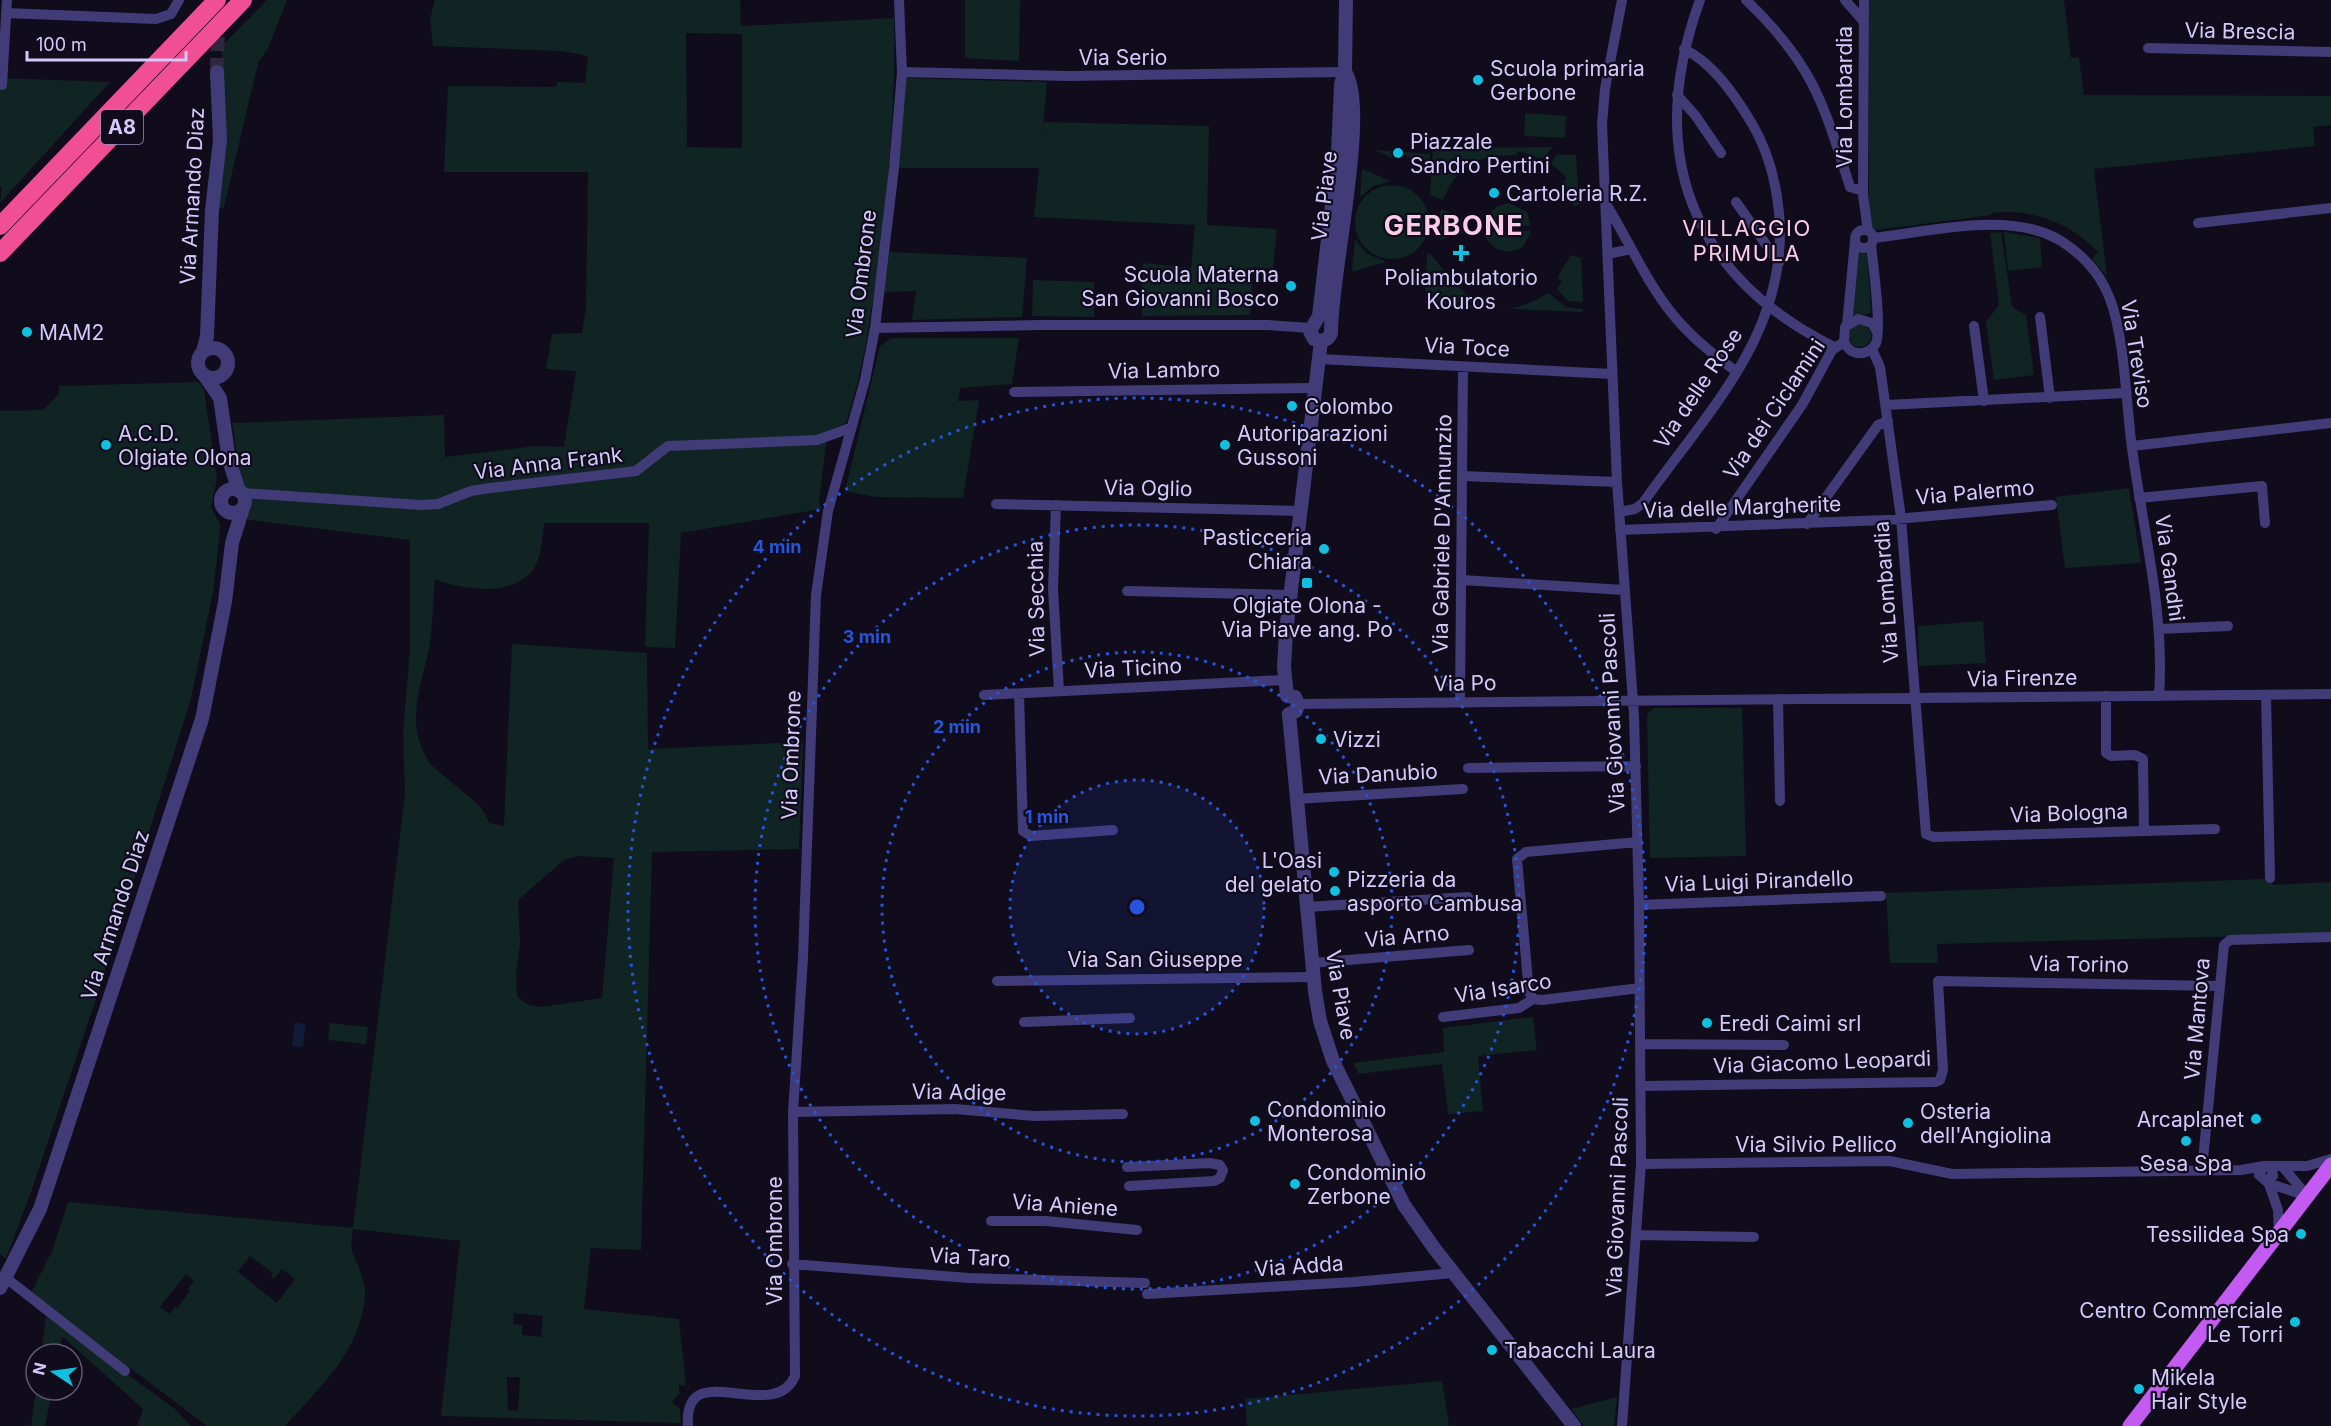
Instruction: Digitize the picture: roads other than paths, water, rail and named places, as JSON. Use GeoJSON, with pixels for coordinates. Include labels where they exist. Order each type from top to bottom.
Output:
{"type":"FeatureCollection","features":[{"type":"Feature","properties":{"kind":"highway","name":"A8"},"geometry":{"type":"LineString","coordinates":[[0,226],[217,0]]}},
{"type":"Feature","properties":{"kind":"highway","name":"A8"},"geometry":{"type":"LineString","coordinates":[[0,253],[243,0]]}},
{"type":"Feature","properties":{"kind":"main road"},"geometry":{"type":"LineString","coordinates":[[2130,1426],[2331,1166]]}},
{"type":"Feature","properties":{"kind":"street"},"geometry":{"type":"LineString","coordinates":[[2,85],[7,0]]}},
{"type":"Feature","properties":{"kind":"street"},"geometry":{"type":"LineString","coordinates":[[6,13],[156,19],[171,14],[179,0]]}},
{"type":"Feature","properties":{"kind":"street","name":"Via Ombrone"},"geometry":{"type":"LineString","coordinates":[[688,1426],[688,1408],[693,1399],[699,1395],[768,1398],[782,1395],[790,1387],[795,1376],[792,1263],[793,1112],[803,958],[816,595],[828,511],[865,380],[875,328],[894,168],[902,72],[899,0]]}},
{"type":"Feature","properties":{"kind":"street","name":"Via Piave"},"geometry":{"type":"LineString","coordinates":[[1346,0],[1345,72],[1341,84],[1338,153],[1319,325],[1312,337],[1321,341],[1290,595],[1284,680],[1291,704],[1295,799],[1313,970],[1324,1036],[1352,1104],[1404,1205],[1453,1273],[1574,1426]]}},
{"type":"Feature","properties":{"kind":"street","name":"Via Giovanni Pascoli"},"geometry":{"type":"LineString","coordinates":[[1622,0],[1603,108],[1617,482],[1636,766],[1639,905],[1641,1164],[1638,1235],[1622,1426]]}},
{"type":"Feature","properties":{"kind":"street"},"geometry":{"type":"LineString","coordinates":[[1700,0],[1684,49],[1677,95],[1679,157],[1696,210],[1723,259],[1769,309],[1801,330],[1854,352],[1864,353],[1872,349]]}},
{"type":"Feature","properties":{"kind":"street"},"geometry":{"type":"LineString","coordinates":[[1746,0],[1790,46],[1805,67],[1825,107],[1850,187],[1863,193]]}},
{"type":"Feature","properties":{"kind":"street"},"geometry":{"type":"LineString","coordinates":[[1845,0],[1864,22]]}},
{"type":"Feature","properties":{"kind":"street","name":"Via Lombardia"},"geometry":{"type":"LineString","coordinates":[[1839,344],[1847,325],[1855,239],[1863,193],[1864,0]]}},
{"type":"Feature","properties":{"kind":"street","name":"Via Brescia"},"geometry":{"type":"LineString","coordinates":[[2148,48],[2331,52]]}},
{"type":"Feature","properties":{"kind":"street","name":"Via delle Rose"},"geometry":{"type":"LineString","coordinates":[[1619,512],[1635,509],[1642,503],[1737,372],[1752,347],[1769,309],[1779,262],[1776,192],[1762,143],[1748,118],[1716,74],[1701,59],[1684,49]]}},
{"type":"Feature","properties":{"kind":"street","name":"Via Armando Diaz"},"geometry":{"type":"LineString","coordinates":[[217,72],[220,140],[207,282],[208,323],[198,362],[220,398]]}},
{"type":"Feature","properties":{"kind":"street","name":"Via Serio"},"geometry":{"type":"LineString","coordinates":[[902,72],[1058,76],[1345,72]]}},
{"type":"Feature","properties":{"kind":"street"},"geometry":{"type":"LineString","coordinates":[[1677,95],[1695,115],[1721,153]]}},
{"type":"Feature","properties":{"kind":"street","name":"Via Lombardia"},"geometry":{"type":"LineString","coordinates":[[1863,193],[1871,238],[1877,332],[1876,343],[1872,349],[1879,361],[1901,518],[1926,834]]}},
{"type":"Feature","properties":{"kind":"street"},"geometry":{"type":"LineString","coordinates":[[1736,202],[1779,262]]}},
{"type":"Feature","properties":{"kind":"street"},"geometry":{"type":"LineString","coordinates":[[1606,204],[1646,276],[1677,320],[1701,345],[1737,372]]}},
{"type":"Feature","properties":{"kind":"street"},"geometry":{"type":"LineString","coordinates":[[2198,224],[2331,208]]}},
{"type":"Feature","properties":{"kind":"street","name":"Via Treviso"},"geometry":{"type":"LineString","coordinates":[[1871,238],[2003,225],[2055,238],[2088,264],[2104,286],[2113,306],[2132,446]]}},
{"type":"Feature","properties":{"kind":"street"},"geometry":{"type":"LineString","coordinates":[[1860,231],[1871,238],[1863,248],[1855,239],[1860,231]]}},
{"type":"Feature","properties":{"kind":"street"},"geometry":{"type":"LineString","coordinates":[[1608,254],[1631,249]]}},
{"type":"Feature","properties":{"kind":"street"},"geometry":{"type":"LineString","coordinates":[[2040,317],[2050,398]]}},
{"type":"Feature","properties":{"kind":"street"},"geometry":{"type":"LineString","coordinates":[[1847,325],[1853,320],[1862,319],[1872,323],[1877,332]]}},
{"type":"Feature","properties":{"kind":"street","name":"Via Armando Diaz"},"geometry":{"type":"LineString","coordinates":[[208,323],[220,349],[227,356],[220,398],[229,460],[245,500],[232,543]]}},
{"type":"Feature","properties":{"kind":"street"},"geometry":{"type":"LineString","coordinates":[[875,328],[1319,325]]}},
{"type":"Feature","properties":{"kind":"street"},"geometry":{"type":"LineString","coordinates":[[1974,326],[1984,401]]}},
{"type":"Feature","properties":{"kind":"street","name":"Via dei Ciclamini"},"geometry":{"type":"LineString","coordinates":[[1716,529],[1808,396],[1839,344]]}},
{"type":"Feature","properties":{"kind":"street"},"geometry":{"type":"LineString","coordinates":[[202,352],[212,348],[220,349]]}},
{"type":"Feature","properties":{"kind":"street","name":"Via Toce"},"geometry":{"type":"LineString","coordinates":[[1319,359],[1612,374]]}},
{"type":"Feature","properties":{"kind":"street","name":"Via Gabriele D'Annunzio"},"geometry":{"type":"LineString","coordinates":[[1460,702],[1463,367]]}},
{"type":"Feature","properties":{"kind":"street"},"geometry":{"type":"LineString","coordinates":[[205,376],[216,378],[226,371]]}},
{"type":"Feature","properties":{"kind":"street","name":"Via Lambro"},"geometry":{"type":"LineString","coordinates":[[1014,392],[1315,388]]}},
{"type":"Feature","properties":{"kind":"street"},"geometry":{"type":"LineString","coordinates":[[1886,405],[2125,393]]}},
{"type":"Feature","properties":{"kind":"street"},"geometry":{"type":"LineString","coordinates":[[1808,524],[1877,428],[1888,421]]}},
{"type":"Feature","properties":{"kind":"street"},"geometry":{"type":"LineString","coordinates":[[2132,446],[2331,423]]}},
{"type":"Feature","properties":{"kind":"street","name":"Via Anna Frank"},"geometry":{"type":"LineString","coordinates":[[241,492],[438,504],[471,491],[636,471],[668,446],[817,440],[850,428]]}},
{"type":"Feature","properties":{"kind":"street","name":"Via Gandhi"},"geometry":{"type":"LineString","coordinates":[[2132,446],[2139,498],[2147,532],[2159,629],[2162,657],[2159,696]]}},
{"type":"Feature","properties":{"kind":"street","name":"Via Armando Diaz"},"geometry":{"type":"LineString","coordinates":[[3,1283],[40,1209],[202,719],[223,614],[232,543],[231,523],[222,503],[229,460]]}},
{"type":"Feature","properties":{"kind":"street"},"geometry":{"type":"LineString","coordinates":[[1462,476],[1617,482]]}},
{"type":"Feature","properties":{"kind":"street"},"geometry":{"type":"LineString","coordinates":[[2139,498],[2262,486],[2265,523]]}},
{"type":"Feature","properties":{"kind":"street"},"geometry":{"type":"LineString","coordinates":[[223,495],[228,490],[241,492]]}},
{"type":"Feature","properties":{"kind":"street","name":"Via Oglio"},"geometry":{"type":"LineString","coordinates":[[996,504],[1300,511]]}},
{"type":"Feature","properties":{"kind":"street","name":"Via Secchia"},"geometry":{"type":"LineString","coordinates":[[1056,505],[1053,589],[1059,691]]}},
{"type":"Feature","properties":{"kind":"street","name":"Via Palermo"},"geometry":{"type":"LineString","coordinates":[[1901,518],[2052,505]]}},
{"type":"Feature","properties":{"kind":"street"},"geometry":{"type":"LineString","coordinates":[[225,510],[237,513],[243,508]]}},
{"type":"Feature","properties":{"kind":"street","name":"Via delle Margherite"},"geometry":{"type":"LineString","coordinates":[[1620,530],[1716,529],[1901,518]]}},
{"type":"Feature","properties":{"kind":"street"},"geometry":{"type":"LineString","coordinates":[[1462,580],[1624,590]]}},
{"type":"Feature","properties":{"kind":"street"},"geometry":{"type":"LineString","coordinates":[[1127,591],[1290,595]]}},
{"type":"Feature","properties":{"kind":"street"},"geometry":{"type":"LineString","coordinates":[[2159,629],[2228,626]]}},
{"type":"Feature","properties":{"kind":"street","name":"Via Ticino"},"geometry":{"type":"LineString","coordinates":[[984,695],[1284,680]]}},
{"type":"Feature","properties":{"kind":"street"},"geometry":{"type":"LineString","coordinates":[[1019,694],[1023,831],[1030,836],[1113,830]]}},
{"type":"Feature","properties":{"kind":"street","name":"Via Firenze"},"geometry":{"type":"LineString","coordinates":[[1633,700],[2331,694]]}},
{"type":"Feature","properties":{"kind":"street"},"geometry":{"type":"LineString","coordinates":[[2266,695],[2270,878]]}},
{"type":"Feature","properties":{"kind":"street"},"geometry":{"type":"LineString","coordinates":[[2106,696],[2106,753],[2111,756],[2135,755],[2143,759],[2144,830]]}},
{"type":"Feature","properties":{"kind":"street"},"geometry":{"type":"LineString","coordinates":[[1778,699],[1780,801]]}},
{"type":"Feature","properties":{"kind":"street","name":"Via Po"},"geometry":{"type":"LineString","coordinates":[[1291,704],[1633,700]]}},
{"type":"Feature","properties":{"kind":"street"},"geometry":{"type":"LineString","coordinates":[[1468,768],[1636,766]]}},
{"type":"Feature","properties":{"kind":"street","name":"Via Danubio"},"geometry":{"type":"LineString","coordinates":[[1295,799],[1463,789]]}},
{"type":"Feature","properties":{"kind":"street","name":"Via Bologna"},"geometry":{"type":"LineString","coordinates":[[1926,834],[1934,837],[2215,829]]}},
{"type":"Feature","properties":{"kind":"street"},"geometry":{"type":"LineString","coordinates":[[1533,999],[1529,992],[1517,859],[1526,852],[1638,842]]}},
{"type":"Feature","properties":{"kind":"street","name":"Via Luigi Pirandello"},"geometry":{"type":"LineString","coordinates":[[1639,905],[1881,896]]}},
{"type":"Feature","properties":{"kind":"street"},"geometry":{"type":"LineString","coordinates":[[1306,907],[1468,897]]}},
{"type":"Feature","properties":{"kind":"street","name":"Via Mantova"},"geometry":{"type":"LineString","coordinates":[[2202,1170],[2222,951],[2227,941],[2331,937]]}},
{"type":"Feature","properties":{"kind":"street","name":"Via Arno"},"geometry":{"type":"LineString","coordinates":[[1313,970],[1468,950]]}},
{"type":"Feature","properties":{"kind":"street","name":"Via San Giuseppe"},"geometry":{"type":"LineString","coordinates":[[997,981],[1313,970]]}},
{"type":"Feature","properties":{"kind":"street","name":"Via Torino"},"geometry":{"type":"LineString","coordinates":[[1938,981],[2219,986]]}},
{"type":"Feature","properties":{"kind":"street","name":"Via Giacomo Leopardi"},"geometry":{"type":"LineString","coordinates":[[1641,1086],[1935,1082],[1940,1080],[1943,1070],[1938,981]]}},
{"type":"Feature","properties":{"kind":"street","name":"Via Isarco"},"geometry":{"type":"LineString","coordinates":[[1443,1017],[1516,1008],[1533,999],[1542,1000],[1640,988]]}},
{"type":"Feature","properties":{"kind":"street"},"geometry":{"type":"LineString","coordinates":[[1024,1022],[1130,1018]]}},
{"type":"Feature","properties":{"kind":"street"},"geometry":{"type":"LineString","coordinates":[[1641,1044],[1784,1045]]}},
{"type":"Feature","properties":{"kind":"street","name":"Via Adige"},"geometry":{"type":"LineString","coordinates":[[793,1112],[956,1109],[1034,1116],[1123,1114]]}},
{"type":"Feature","properties":{"kind":"street","name":"Via Silvio Pellico"},"geometry":{"type":"LineString","coordinates":[[2266,1175],[2283,1167],[2307,1166],[2331,1160]]}},
{"type":"Feature","properties":{"kind":"street","name":"Via Silvio Pellico"},"geometry":{"type":"LineString","coordinates":[[1641,1164],[1890,1161],[1952,1173],[2241,1170],[2266,1175],[2307,1196]]}},
{"type":"Feature","properties":{"kind":"street"},"geometry":{"type":"LineString","coordinates":[[1127,1167],[1210,1163],[1220,1165],[1222,1170],[1220,1178],[1214,1181],[1129,1186]]}},
{"type":"Feature","properties":{"kind":"street"},"geometry":{"type":"LineString","coordinates":[[2283,1167],[2307,1196]]}},
{"type":"Feature","properties":{"kind":"street"},"geometry":{"type":"LineString","coordinates":[[2266,1175],[2278,1210],[2279,1233]]}},
{"type":"Feature","properties":{"kind":"street","name":"Via Aniene"},"geometry":{"type":"LineString","coordinates":[[991,1221],[1046,1221],[1137,1230]]}},
{"type":"Feature","properties":{"kind":"street"},"geometry":{"type":"LineString","coordinates":[[1638,1235],[1754,1237]]}},
{"type":"Feature","properties":{"kind":"street","name":"Via Taro"},"geometry":{"type":"LineString","coordinates":[[792,1263],[969,1278],[1146,1289]]}},
{"type":"Feature","properties":{"kind":"street","name":"Via Adda"},"geometry":{"type":"LineString","coordinates":[[1146,1289],[1343,1282],[1453,1273]]}},
{"type":"Feature","properties":{"kind":"street"},"geometry":{"type":"LineString","coordinates":[[3,1283],[125,1371]]}},
{"type":"Feature","properties":{"kind":"water"},"geometry":{"type":"Polygon","coordinates":[[[295,1022],[306,1024],[303,1047],[292,1046],[295,1022]]]}},
{"type":"Feature","properties":{"kind":"tunnel"},"geometry":{"type":"LineString","coordinates":[[217,72],[218,23]]}},
{"type":"Feature","properties":{"kind":"place","name":"Scuola primaria Gerbone"},"geometry":{"type":"Point","coordinates":[1478,80]}},
{"type":"Feature","properties":{"kind":"place","name":"Piazzale Sandro Pertini"},"geometry":{"type":"Point","coordinates":[1398,153]}},
{"type":"Feature","properties":{"kind":"place","name":"Cartoleria R.Z."},"geometry":{"type":"Point","coordinates":[1494,193]}},
{"type":"Feature","properties":{"kind":"place","name":"Poliambulatorio Kouros"},"geometry":{"type":"Point","coordinates":[1461,253]}},
{"type":"Feature","properties":{"kind":"place","name":"Scuola Materna San Giovanni Bosco"},"geometry":{"type":"Point","coordinates":[1291,286]}},
{"type":"Feature","properties":{"kind":"place","name":"MAM2"},"geometry":{"type":"Point","coordinates":[27,332]}},
{"type":"Feature","properties":{"kind":"place","name":"Colombo"},"geometry":{"type":"Point","coordinates":[1292,406]}},
{"type":"Feature","properties":{"kind":"place","name":"A.C.D. Olgiate Olona"},"geometry":{"type":"Point","coordinates":[106,445]}},
{"type":"Feature","properties":{"kind":"place","name":"Autoriparazioni Gussoni"},"geometry":{"type":"Point","coordinates":[1225,445]}},
{"type":"Feature","properties":{"kind":"place","name":"Pasticceria Chiara"},"geometry":{"type":"Point","coordinates":[1324,549]}},
{"type":"Feature","properties":{"kind":"place","name":"Olgiate Olona - Via Piave ang. Po"},"geometry":{"type":"Point","coordinates":[1307,583]}},
{"type":"Feature","properties":{"kind":"place","name":"Vizzi"},"geometry":{"type":"Point","coordinates":[1321,739]}},
{"type":"Feature","properties":{"kind":"place","name":"L'Oasi del gelato"},"geometry":{"type":"Point","coordinates":[1334,872]}},
{"type":"Feature","properties":{"kind":"place","name":"Pizzeria da asporto Cambusa"},"geometry":{"type":"Point","coordinates":[1335,891]}},
{"type":"Feature","properties":{"kind":"place","name":"Eredi Caimi srl"},"geometry":{"type":"Point","coordinates":[1707,1023]}},
{"type":"Feature","properties":{"kind":"place","name":"Arcaplanet"},"geometry":{"type":"Point","coordinates":[2256,1119]}},
{"type":"Feature","properties":{"kind":"place","name":"Condominio Monterosa"},"geometry":{"type":"Point","coordinates":[1255,1121]}},
{"type":"Feature","properties":{"kind":"place","name":"Osteria dell'Angiolina"},"geometry":{"type":"Point","coordinates":[1908,1123]}},
{"type":"Feature","properties":{"kind":"place","name":"Sesa Spa"},"geometry":{"type":"Point","coordinates":[2186,1141]}},
{"type":"Feature","properties":{"kind":"place","name":"Condominio Zerbone"},"geometry":{"type":"Point","coordinates":[1295,1184]}},
{"type":"Feature","properties":{"kind":"place","name":"Tessilidea Spa"},"geometry":{"type":"Point","coordinates":[2301,1234]}},
{"type":"Feature","properties":{"kind":"place","name":"Centro Commerciale Le Torri"},"geometry":{"type":"Point","coordinates":[2295,1322]}},
{"type":"Feature","properties":{"kind":"place","name":"Tabacchi Laura"},"geometry":{"type":"Point","coordinates":[1492,1350]}},
{"type":"Feature","properties":{"kind":"place","name":"Mikela Hair Style"},"geometry":{"type":"Point","coordinates":[2139,1389]}},
{"type":"Feature","properties":{"kind":"district","name":"GERBONE"},"geometry":{"type":"Point","coordinates":[1454,225]}},
{"type":"Feature","properties":{"kind":"district","name":"VILLAGGIO PRIMULA"},"geometry":{"type":"Point","coordinates":[1747,240]}}]}
